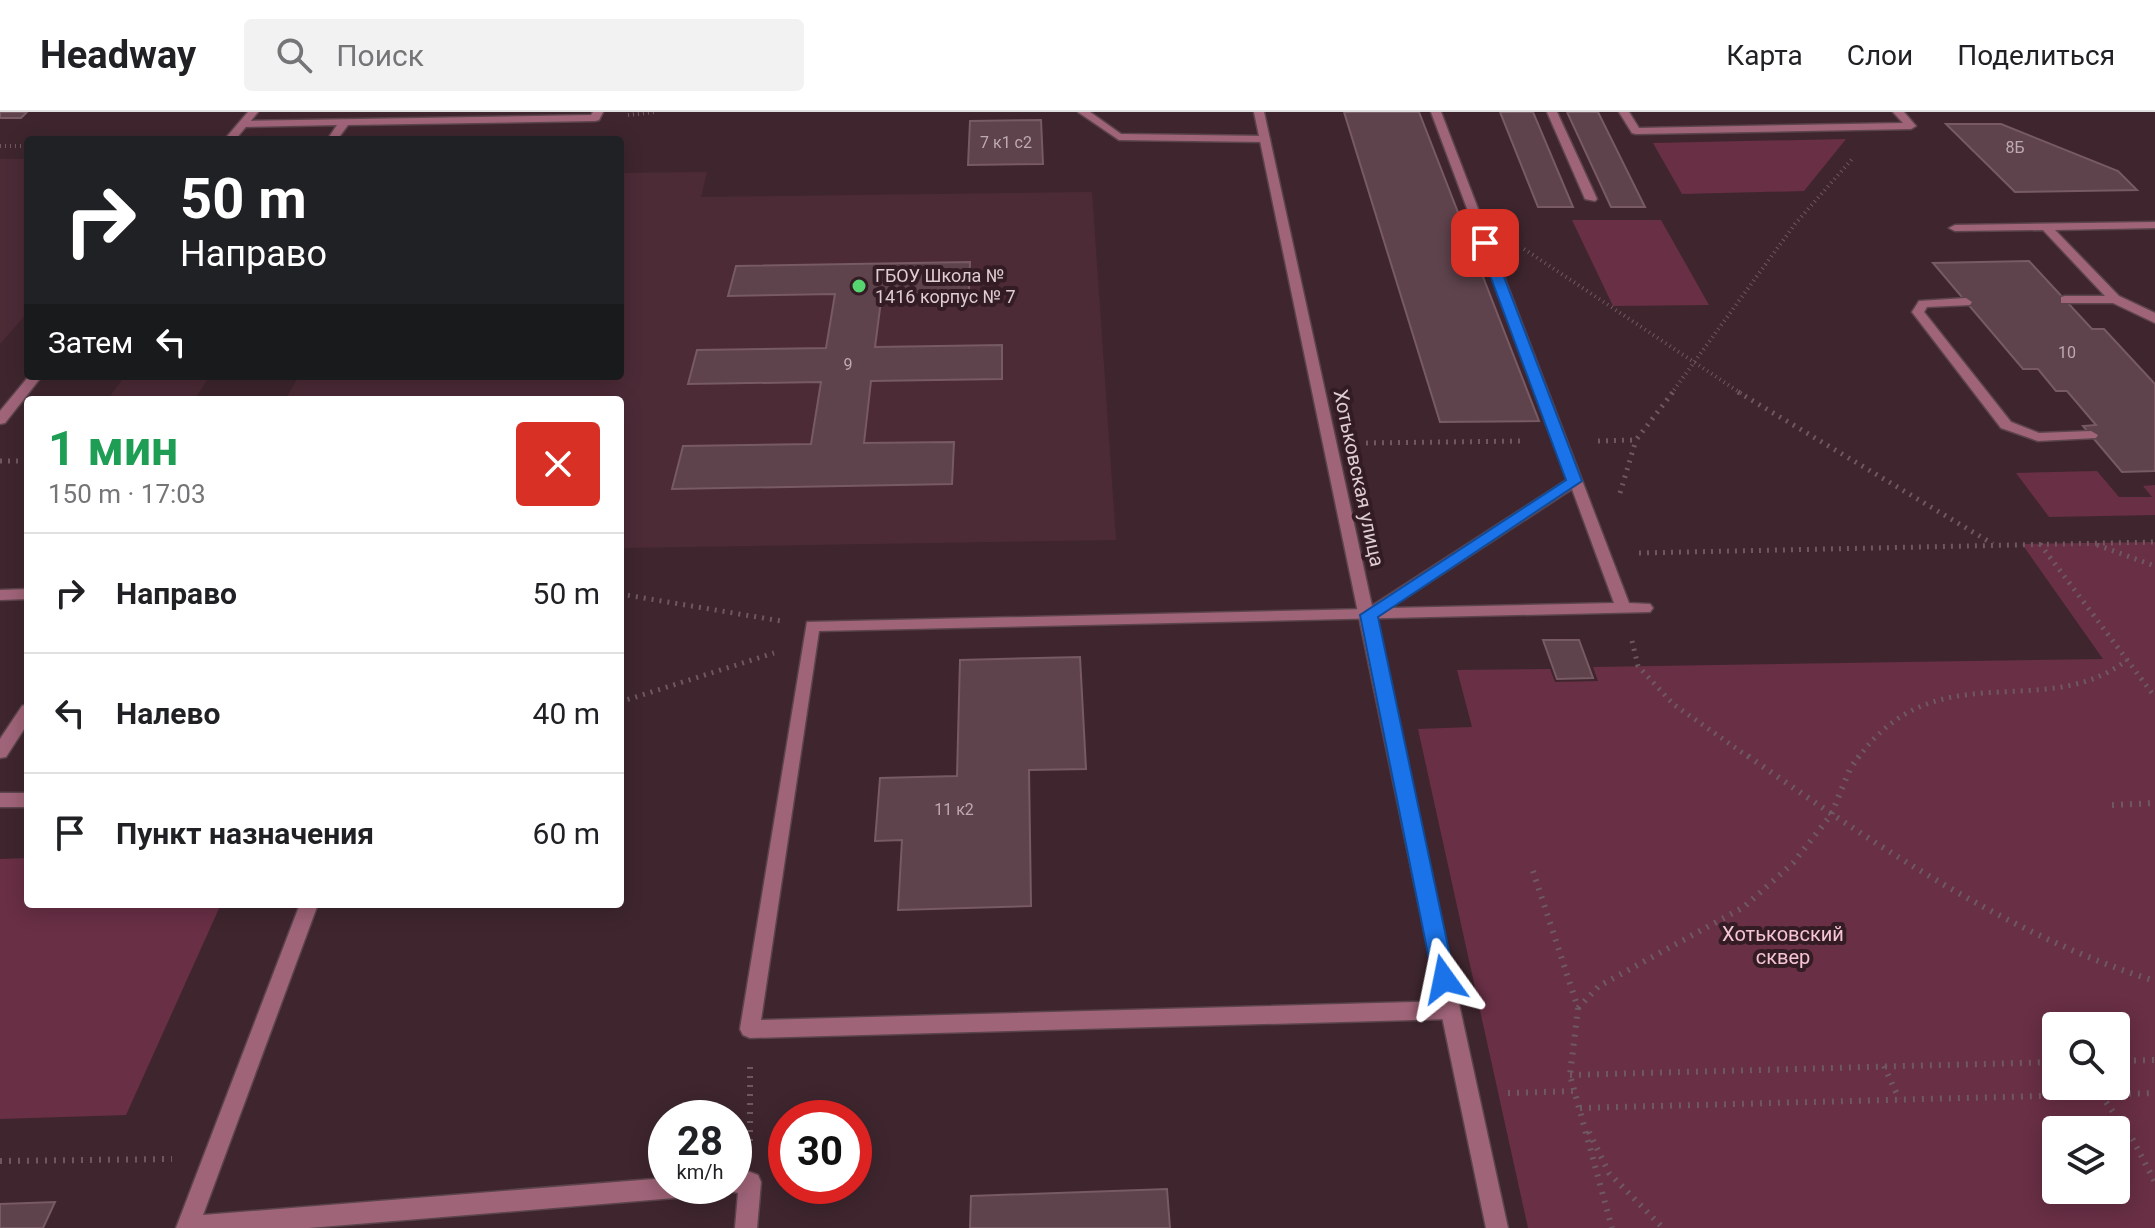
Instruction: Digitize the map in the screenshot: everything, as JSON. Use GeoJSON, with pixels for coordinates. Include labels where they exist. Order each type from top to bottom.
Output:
{"type":"FeatureCollection","features":[{"type":"Feature","properties":{"kind":"street"},"geometry":{"type":"LineString","coordinates":[[232,136],[253,112]]}},
{"type":"Feature","properties":{"kind":"street"},"geometry":{"type":"LineString","coordinates":[[397,123],[405,112]]}},
{"type":"Feature","properties":{"kind":"street"},"geometry":{"type":"LineString","coordinates":[[243,124],[595,118],[598,112]]}},
{"type":"Feature","properties":{"kind":"street"},"geometry":{"type":"LineString","coordinates":[[1083,112],[1119,137],[1265,139]]}},
{"type":"Feature","properties":{"kind":"street","name":"Хотьковская улица"},"geometry":{"type":"LineString","coordinates":[[1259,112],[1369,615],[1497,1228]]}},
{"type":"Feature","properties":{"kind":"street"},"geometry":{"type":"LineString","coordinates":[[1436,112],[1624,609]]}},
{"type":"Feature","properties":{"kind":"street"},"geometry":{"type":"LineString","coordinates":[[1552,112],[1591,199]]}},
{"type":"Feature","properties":{"kind":"street"},"geometry":{"type":"LineString","coordinates":[[1624,112],[1636,131],[1911,126],[1898,112]]}},
{"type":"Feature","properties":{"kind":"street"},"geometry":{"type":"LineString","coordinates":[[335,136],[344,123]]}},
{"type":"Feature","properties":{"kind":"street"},"geometry":{"type":"LineString","coordinates":[[1955,228],[2155,225]]}},
{"type":"Feature","properties":{"kind":"street"},"geometry":{"type":"LineString","coordinates":[[2046,227],[2115,299]]}},
{"type":"Feature","properties":{"kind":"street"},"geometry":{"type":"LineString","coordinates":[[2065,300],[2115,299],[2155,319]]}},
{"type":"Feature","properties":{"kind":"street"},"geometry":{"type":"LineString","coordinates":[[1966,302],[1930,302],[1923,304],[1918,312],[2006,425],[2038,437],[2091,435]]}},
{"type":"Feature","properties":{"kind":"street"},"geometry":{"type":"LineString","coordinates":[[0,420],[33,380]]}},
{"type":"Feature","properties":{"kind":"street"},"geometry":{"type":"LineString","coordinates":[[1369,615],[1574,481]]}},
{"type":"Feature","properties":{"kind":"street"},"geometry":{"type":"LineString","coordinates":[[0,595],[24,594]]}},
{"type":"Feature","properties":{"kind":"street"},"geometry":{"type":"LineString","coordinates":[[1450,1010],[750,1029],[811,634],[1645,608]]}},
{"type":"Feature","properties":{"kind":"street"},"geometry":{"type":"LineString","coordinates":[[0,752],[24,716]]}},
{"type":"Feature","properties":{"kind":"street"},"geometry":{"type":"LineString","coordinates":[[0,800],[24,800]]}},
{"type":"Feature","properties":{"kind":"street"},"geometry":{"type":"LineString","coordinates":[[307,908],[187,1227],[648,1190]]}},
{"type":"Feature","properties":{"kind":"street"},"geometry":{"type":"LineString","coordinates":[[744,1204],[746,1228]]}},
{"type":"Feature","properties":{"kind":"path"},"geometry":{"type":"LineString","coordinates":[[1881,128],[1795,224],[1696,363],[1636,440],[1601,554],[2155,542]]}},
{"type":"Feature","properties":{"kind":"path"},"geometry":{"type":"LineString","coordinates":[[0,146],[24,146]]}},
{"type":"Feature","properties":{"kind":"path"},"geometry":{"type":"LineString","coordinates":[[1474,215],[1729,387],[1994,545]]}},
{"type":"Feature","properties":{"kind":"path"},"geometry":{"type":"LineString","coordinates":[[1331,443],[1636,440]]}},
{"type":"Feature","properties":{"kind":"path"},"geometry":{"type":"LineString","coordinates":[[0,461],[24,461]]}},
{"type":"Feature","properties":{"kind":"path"},"geometry":{"type":"LineString","coordinates":[[2093,543],[2155,566]]}},
{"type":"Feature","properties":{"kind":"path"},"geometry":{"type":"LineString","coordinates":[[2040,544],[2155,697]]}},
{"type":"Feature","properties":{"kind":"path"},"geometry":{"type":"LineString","coordinates":[[624,595],[811,634]]}},
{"type":"Feature","properties":{"kind":"path"},"geometry":{"type":"LineString","coordinates":[[1624,609],[1638,666],[1673,704],[1831,815],[2018,926],[2095,962],[2155,981]]}},
{"type":"Feature","properties":{"kind":"path"},"geometry":{"type":"LineString","coordinates":[[624,701],[811,634]]}},
{"type":"Feature","properties":{"kind":"path"},"geometry":{"type":"LineString","coordinates":[[1578,1008],[1599,986],[1744,907],[1793,863],[1831,815],[1850,769],[1873,737],[1927,701],[1962,694],[2079,684],[2106,676],[2127,660]]}},
{"type":"Feature","properties":{"kind":"path"},"geometry":{"type":"LineString","coordinates":[[2112,805],[2155,803]]}},
{"type":"Feature","properties":{"kind":"path"},"geometry":{"type":"LineString","coordinates":[[1533,871],[1578,1008],[1570,1075],[1612,1228]]}},
{"type":"Feature","properties":{"kind":"path"},"geometry":{"type":"LineString","coordinates":[[746,1100],[750,1029]]}},
{"type":"Feature","properties":{"kind":"path"},"geometry":{"type":"LineString","coordinates":[[2130,1061],[2155,1060]]}},
{"type":"Feature","properties":{"kind":"path"},"geometry":{"type":"LineString","coordinates":[[1570,1075],[2042,1062]]}},
{"type":"Feature","properties":{"kind":"path"},"geometry":{"type":"LineString","coordinates":[[1884,1066],[1899,1099]]}},
{"type":"Feature","properties":{"kind":"path"},"geometry":{"type":"LineString","coordinates":[[1468,1095],[1575,1091]]}},
{"type":"Feature","properties":{"kind":"path"},"geometry":{"type":"LineString","coordinates":[[2130,1094],[2155,1093]]}},
{"type":"Feature","properties":{"kind":"path"},"geometry":{"type":"LineString","coordinates":[[1580,1108],[2042,1096]]}},
{"type":"Feature","properties":{"kind":"path"},"geometry":{"type":"LineString","coordinates":[[2104,1100],[2133,1140],[2155,1182]]}},
{"type":"Feature","properties":{"kind":"path"},"geometry":{"type":"LineString","coordinates":[[1580,1108],[1609,1173],[1663,1228]]}},
{"type":"Feature","properties":{"kind":"path"},"geometry":{"type":"LineString","coordinates":[[0,1161],[213,1159]]}},
{"type":"Feature","properties":{"kind":"shaded area"},"geometry":{"type":"Polygon","coordinates":[[[0,159],[24,159],[24,317],[0,344],[0,159]]]}},
{"type":"Feature","properties":{"kind":"shaded area","name":"ГБОУ Школа № 1416 корпус № 7"},"geometry":{"type":"Polygon","coordinates":[[[707,172],[701,197],[1092,192],[1116,540],[624,548],[624,396],[287,396],[297,380],[624,380],[624,173],[707,172]]]}},
{"type":"Feature","properties":{"kind":"shaded area"},"geometry":{"type":"Polygon","coordinates":[[[122,380],[207,380],[197,396],[110,396],[122,380]]]}},
{"type":"Feature","properties":{"kind":"green space"},"geometry":{"type":"Polygon","coordinates":[[[1846,139],[1804,191],[1682,194],[1653,143],[1846,139]]]}},
{"type":"Feature","properties":{"kind":"green space"},"geometry":{"type":"Polygon","coordinates":[[[1572,220],[1661,220],[1709,305],[1613,306],[1572,220]]]}},
{"type":"Feature","properties":{"kind":"green space"},"geometry":{"type":"Polygon","coordinates":[[[2097,471],[2119,497],[2152,497],[2143,486],[2155,485],[2155,515],[2049,517],[2016,473],[2097,471]]]}},
{"type":"Feature","properties":{"kind":"green space","name":"Хотьковский сквер"},"geometry":{"type":"Polygon","coordinates":[[[2155,542],[2155,1228],[1528,1228],[1418,729],[1472,727],[1457,670],[1550,669],[1555,682],[1598,681],[1593,667],[2103,659],[2022,544],[2155,542]]]}},
{"type":"Feature","properties":{"kind":"green space"},"geometry":{"type":"Polygon","coordinates":[[[24,858],[24,908],[219,908],[126,1115],[0,1119],[0,859],[24,858]]]}},
{"type":"Feature","properties":{"kind":"building"},"geometry":{"type":"Polygon","coordinates":[[[0,112],[27,112],[21,118],[0,118],[0,112]]]}},
{"type":"Feature","properties":{"kind":"building"},"geometry":{"type":"Polygon","coordinates":[[[1344,112],[1419,112],[1539,421],[1440,422],[1344,112]]]}},
{"type":"Feature","properties":{"kind":"building"},"geometry":{"type":"Polygon","coordinates":[[[1500,112],[1533,112],[1573,207],[1538,207],[1500,112]]]}},
{"type":"Feature","properties":{"kind":"building"},"geometry":{"type":"Polygon","coordinates":[[[1567,112],[1598,112],[1645,207],[1611,207],[1567,112]]]}},
{"type":"Feature","properties":{"kind":"building"},"geometry":{"type":"Polygon","coordinates":[[[1041,120],[1043,164],[968,165],[970,121],[1041,120]]]}},
{"type":"Feature","properties":{"kind":"building"},"geometry":{"type":"Polygon","coordinates":[[[1946,124],[2001,124],[2118,171],[2137,190],[2015,192],[1946,124]]]}},
{"type":"Feature","properties":{"kind":"building"},"geometry":{"type":"Polygon","coordinates":[[[2029,261],[2092,329],[2104,329],[2155,384],[2155,471],[2122,472],[2083,426],[2096,425],[2067,391],[2056,391],[2038,369],[2023,369],[1933,263],[2029,261]]]}},
{"type":"Feature","properties":{"kind":"building"},"geometry":{"type":"Polygon","coordinates":[[[970,262],[969,292],[882,293],[875,347],[1002,345],[1002,379],[871,381],[864,443],[954,442],[952,484],[672,489],[683,446],[811,444],[821,382],[688,384],[697,350],[826,348],[835,294],[728,296],[736,266],[970,262]]]}},
{"type":"Feature","properties":{"kind":"building"},"geometry":{"type":"Polygon","coordinates":[[[1543,640],[1579,640],[1593,678],[1557,679],[1543,640]]]}},
{"type":"Feature","properties":{"kind":"building"},"geometry":{"type":"Polygon","coordinates":[[[1080,657],[1086,769],[1029,770],[1031,906],[898,910],[902,840],[875,841],[880,778],[957,776],[960,660],[1080,657]]]}},
{"type":"Feature","properties":{"kind":"building"},"geometry":{"type":"Polygon","coordinates":[[[1167,1189],[1170,1228],[970,1228],[971,1196],[1167,1189]]]}},
{"type":"Feature","properties":{"kind":"building"},"geometry":{"type":"Polygon","coordinates":[[[55,1202],[43,1228],[0,1228],[0,1204],[55,1202]]]}},
{"type":"Feature","properties":{"kind":"place","name":"ГБОУ Школа № 1416 корпус № 7"},"geometry":{"type":"Point","coordinates":[859,286]}},
{"type":"Feature","properties":{"kind":"route"},"geometry":{"type":"LineString","coordinates":[[1444,979],[1369,615],[1574,481],[1485,243]]}}]}
